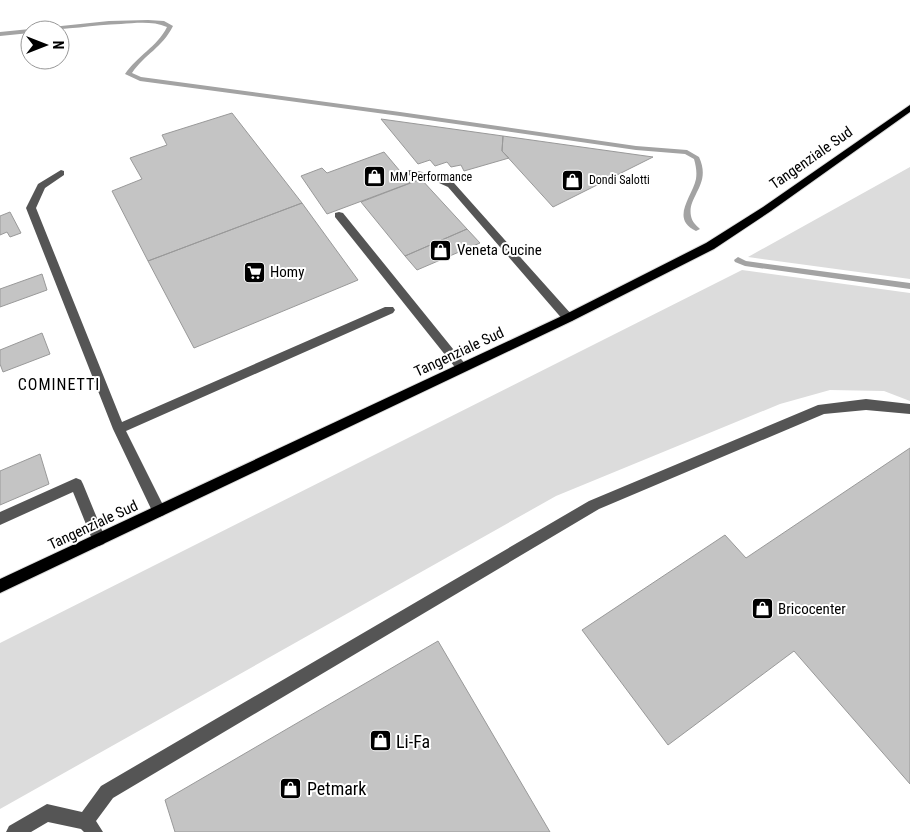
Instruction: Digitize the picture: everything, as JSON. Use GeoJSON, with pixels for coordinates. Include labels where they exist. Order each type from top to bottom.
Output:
{"type":"FeatureCollection","features":[{"type":"Feature","properties":{"kind":"main road","name":"Tangenziale Sud"},"geometry":{"type":"LineString","coordinates":[[0,586],[568,318],[710,246],[910,108]]}},
{"type":"Feature","properties":{"kind":"street"},"geometry":{"type":"LineString","coordinates":[[61,173],[41,186],[31,208],[119,429],[159,512]]}},
{"type":"Feature","properties":{"kind":"street"},"geometry":{"type":"LineString","coordinates":[[410,173],[436,176],[452,185],[568,318]]}},
{"type":"Feature","properties":{"kind":"street"},"geometry":{"type":"LineString","coordinates":[[338,215],[462,368]]}},
{"type":"Feature","properties":{"kind":"street"},"geometry":{"type":"LineString","coordinates":[[119,429],[389,310]]}},
{"type":"Feature","properties":{"kind":"street"},"geometry":{"type":"LineString","coordinates":[[14,832],[47,813],[90,827],[107,792],[594,505],[822,409],[852,404],[882,404],[910,409]]}},
{"type":"Feature","properties":{"kind":"street"},"geometry":{"type":"LineString","coordinates":[[0,519],[76,484],[99,540]]}},
{"type":"Feature","properties":{"kind":"shaded area"},"geometry":{"type":"Polygon","coordinates":[[[910,167],[910,279],[748,257],[910,167]]]}},
{"type":"Feature","properties":{"kind":"shaded area"},"geometry":{"type":"Polygon","coordinates":[[[742,270],[910,293],[910,401],[884,391],[830,390],[780,404],[556,496],[0,809],[0,643],[742,270]]]}},
{"type":"Feature","properties":{"kind":"building"},"geometry":{"type":"Polygon","coordinates":[[[232,113],[302,203],[148,261],[112,191],[142,179],[130,158],[167,145],[162,135],[232,113]]]}},
{"type":"Feature","properties":{"kind":"building"},"geometry":{"type":"Polygon","coordinates":[[[381,119],[503,136],[502,151],[509,158],[464,171],[461,165],[451,167],[447,162],[435,166],[430,160],[418,164],[381,119]]]}},
{"type":"Feature","properties":{"kind":"building"},"geometry":{"type":"Polygon","coordinates":[[[503,136],[653,157],[553,207],[502,151],[503,136]]]}},
{"type":"Feature","properties":{"kind":"building"},"geometry":{"type":"Polygon","coordinates":[[[384,152],[410,183],[327,214],[301,176],[322,168],[327,173],[384,152]]]}},
{"type":"Feature","properties":{"kind":"building"},"geometry":{"type":"Polygon","coordinates":[[[421,179],[467,229],[405,256],[361,202],[421,179]]]}},
{"type":"Feature","properties":{"kind":"building"},"geometry":{"type":"Polygon","coordinates":[[[302,203],[358,280],[194,348],[148,261],[302,203]]]}},
{"type":"Feature","properties":{"kind":"building"},"geometry":{"type":"Polygon","coordinates":[[[10,212],[21,233],[10,237],[7,232],[0,235],[0,216],[10,212]]]}},
{"type":"Feature","properties":{"kind":"building"},"geometry":{"type":"Polygon","coordinates":[[[467,229],[480,243],[417,270],[405,256],[467,229]]]}},
{"type":"Feature","properties":{"kind":"building"},"geometry":{"type":"Polygon","coordinates":[[[42,274],[47,290],[0,307],[0,289],[42,274]]]}},
{"type":"Feature","properties":{"kind":"building"},"geometry":{"type":"Polygon","coordinates":[[[42,333],[50,354],[3,372],[0,364],[0,350],[42,333]]]}},
{"type":"Feature","properties":{"kind":"building","name":"Bricocenter"},"geometry":{"type":"Polygon","coordinates":[[[910,448],[910,784],[794,651],[668,745],[582,630],[725,535],[746,558],[910,448]]]}},
{"type":"Feature","properties":{"kind":"building"},"geometry":{"type":"Polygon","coordinates":[[[40,454],[49,484],[0,505],[0,471],[40,454]]]}},
{"type":"Feature","properties":{"kind":"building"},"geometry":{"type":"Polygon","coordinates":[[[438,641],[550,832],[175,832],[165,800],[438,641]]]}},
{"type":"Feature","properties":{"kind":"waterway"},"geometry":{"type":"LineString","coordinates":[[70,27],[130,21],[148,21],[170,26],[166,35],[156,47],[139,61],[128,74],[140,79],[636,148],[687,152],[697,158],[700,169],[697,186],[687,209],[689,222],[696,229]]}},
{"type":"Feature","properties":{"kind":"waterway"},"geometry":{"type":"LineString","coordinates":[[0,34],[20,32]]}},
{"type":"Feature","properties":{"kind":"waterway"},"geometry":{"type":"LineString","coordinates":[[738,260],[745,263],[910,286]]}},
{"type":"Feature","properties":{"kind":"place","name":"MM Performance"},"geometry":{"type":"Point","coordinates":[374,177]}},
{"type":"Feature","properties":{"kind":"place","name":"Dondi Salotti"},"geometry":{"type":"Point","coordinates":[573,180]}},
{"type":"Feature","properties":{"kind":"place","name":"Veneta Cucine"},"geometry":{"type":"Point","coordinates":[441,250]}},
{"type":"Feature","properties":{"kind":"place","name":"Homy"},"geometry":{"type":"Point","coordinates":[254,272]}},
{"type":"Feature","properties":{"kind":"place","name":"Bricocenter"},"geometry":{"type":"Point","coordinates":[762,609]}},
{"type":"Feature","properties":{"kind":"place","name":"Li-Fa"},"geometry":{"type":"Point","coordinates":[380,741]}},
{"type":"Feature","properties":{"kind":"place","name":"Petmark"},"geometry":{"type":"Point","coordinates":[291,788]}},
{"type":"Feature","properties":{"kind":"district","name":"COMINETTI"},"geometry":{"type":"Point","coordinates":[59,384]}}]}
